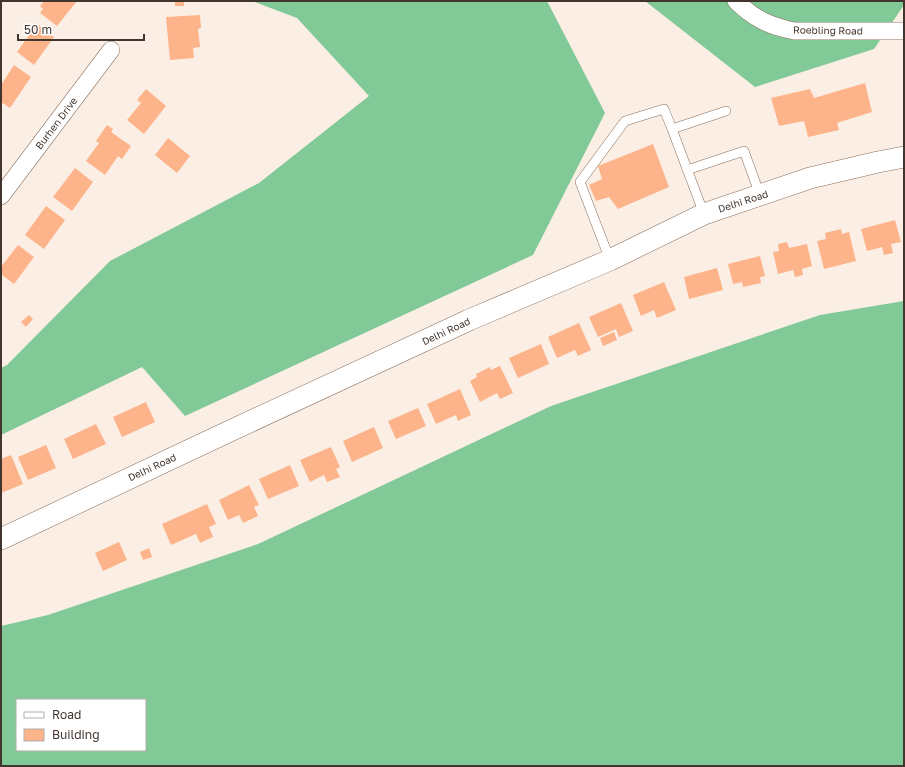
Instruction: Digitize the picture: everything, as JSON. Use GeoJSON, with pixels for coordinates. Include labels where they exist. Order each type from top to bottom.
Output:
{"type":"FeatureCollection","features":[{"type":"Feature","properties":{"kind":"street","name":"Roebling Road"},"geometry":{"type":"LineString","coordinates":[[736,1],[749,13],[763,22],[794,31],[904,31]]}},
{"type":"Feature","properties":{"kind":"street","name":"Burhen Drive"},"geometry":{"type":"LineString","coordinates":[[1,196],[110,50]]}},
{"type":"Feature","properties":{"kind":"street","name":"Delhi Road"},"geometry":{"type":"LineString","coordinates":[[1,539],[440,333],[610,260],[704,214],[810,178],[904,157]]}},
{"type":"Feature","properties":{"kind":"lane"},"geometry":{"type":"LineString","coordinates":[[610,260],[580,182],[625,121],[664,109],[704,214]]}},
{"type":"Feature","properties":{"kind":"lane"},"geometry":{"type":"LineString","coordinates":[[672,129],[726,110]]}},
{"type":"Feature","properties":{"kind":"lane"},"geometry":{"type":"LineString","coordinates":[[687,170],[744,151],[760,195]]}},
{"type":"Feature","properties":{"kind":"green space"},"geometry":{"type":"Polygon","coordinates":[[[252,1],[547,1],[605,113],[533,255],[185,416],[142,367],[1,435],[1,368],[7,365],[110,261],[259,183],[369,96],[297,18],[252,1]]]}},
{"type":"Feature","properties":{"kind":"green space"},"geometry":{"type":"Polygon","coordinates":[[[645,1],[904,1],[904,5],[874,49],[755,87],[645,1]]]}},
{"type":"Feature","properties":{"kind":"green space"},"geometry":{"type":"Polygon","coordinates":[[[904,301],[904,766],[1,766],[1,626],[48,615],[258,544],[551,406],[820,315],[904,301]]]}},
{"type":"Feature","properties":{"kind":"building"},"geometry":{"type":"Polygon","coordinates":[[[44,1],[77,1],[57,26],[40,13],[43,9],[40,6],[44,1]]]}},
{"type":"Feature","properties":{"kind":"building"},"geometry":{"type":"Polygon","coordinates":[[[175,1],[184,1],[184,6],[175,6],[175,1]]]}},
{"type":"Feature","properties":{"kind":"building"},"geometry":{"type":"Polygon","coordinates":[[[200,15],[201,28],[198,29],[200,47],[193,48],[194,58],[170,60],[166,17],[200,15]]]}},
{"type":"Feature","properties":{"kind":"building"},"geometry":{"type":"Polygon","coordinates":[[[37,24],[54,37],[34,65],[17,52],[37,24]]]}},
{"type":"Feature","properties":{"kind":"building"},"geometry":{"type":"Polygon","coordinates":[[[14,65],[31,77],[10,108],[1,102],[1,85],[14,65]]]}},
{"type":"Feature","properties":{"kind":"building"},"geometry":{"type":"Polygon","coordinates":[[[865,83],[872,112],[837,123],[839,130],[808,137],[804,121],[779,126],[771,98],[810,89],[814,98],[865,83]]]}},
{"type":"Feature","properties":{"kind":"building"},"geometry":{"type":"Polygon","coordinates":[[[146,89],[166,106],[144,134],[127,120],[141,103],[137,100],[146,89]]]}},
{"type":"Feature","properties":{"kind":"building"},"geometry":{"type":"Polygon","coordinates":[[[107,125],[113,129],[111,132],[131,146],[122,159],[118,156],[105,175],[86,161],[99,143],[96,141],[107,125]]]}},
{"type":"Feature","properties":{"kind":"building"},"geometry":{"type":"Polygon","coordinates":[[[168,138],[190,156],[177,173],[155,155],[168,138]]]}},
{"type":"Feature","properties":{"kind":"building"},"geometry":{"type":"Polygon","coordinates":[[[653,144],[669,187],[618,209],[609,197],[596,201],[589,185],[602,179],[598,166],[653,144]]]}},
{"type":"Feature","properties":{"kind":"building"},"geometry":{"type":"Polygon","coordinates":[[[75,168],[93,182],[72,211],[53,197],[75,168]]]}},
{"type":"Feature","properties":{"kind":"building"},"geometry":{"type":"Polygon","coordinates":[[[46,206],[65,220],[44,249],[25,235],[46,206]]]}},
{"type":"Feature","properties":{"kind":"building"},"geometry":{"type":"Polygon","coordinates":[[[895,220],[901,242],[891,244],[893,253],[884,255],[882,247],[867,251],[861,229],[895,220]]]}},
{"type":"Feature","properties":{"kind":"building"},"geometry":{"type":"Polygon","coordinates":[[[841,229],[842,234],[849,232],[856,261],[824,269],[817,241],[826,239],[825,233],[841,229]]]}},
{"type":"Feature","properties":{"kind":"building"},"geometry":{"type":"Polygon","coordinates":[[[787,242],[789,248],[807,244],[812,266],[802,269],[803,275],[795,277],[793,270],[778,274],[773,252],[779,251],[778,244],[787,242]]]}},
{"type":"Feature","properties":{"kind":"building"},"geometry":{"type":"Polygon","coordinates":[[[18,245],[34,257],[14,284],[1,274],[1,267],[18,245]]]}},
{"type":"Feature","properties":{"kind":"building"},"geometry":{"type":"Polygon","coordinates":[[[760,256],[765,276],[760,277],[761,283],[743,287],[742,282],[733,284],[728,264],[760,256]]]}},
{"type":"Feature","properties":{"kind":"building"},"geometry":{"type":"Polygon","coordinates":[[[717,268],[723,290],[689,299],[684,277],[717,268]]]}},
{"type":"Feature","properties":{"kind":"building"},"geometry":{"type":"Polygon","coordinates":[[[664,282],[676,310],[657,318],[654,310],[641,316],[633,295],[664,282]]]}},
{"type":"Feature","properties":{"kind":"building"},"geometry":{"type":"Polygon","coordinates":[[[621,303],[633,331],[619,337],[616,329],[598,337],[589,317],[621,303]]]}},
{"type":"Feature","properties":{"kind":"building"},"geometry":{"type":"Polygon","coordinates":[[[29,315],[33,319],[26,327],[21,322],[29,315]]]}},
{"type":"Feature","properties":{"kind":"building"},"geometry":{"type":"Polygon","coordinates":[[[579,323],[591,350],[578,356],[575,350],[557,358],[548,337],[579,323]]]}},
{"type":"Feature","properties":{"kind":"building"},"geometry":{"type":"Polygon","coordinates":[[[614,332],[617,340],[603,346],[600,338],[614,332]]]}},
{"type":"Feature","properties":{"kind":"building"},"geometry":{"type":"Polygon","coordinates":[[[541,344],[549,364],[518,378],[509,358],[541,344]]]}},
{"type":"Feature","properties":{"kind":"building"},"geometry":{"type":"Polygon","coordinates":[[[500,366],[513,393],[500,399],[497,393],[480,402],[470,381],[477,377],[476,374],[490,367],[491,370],[500,366]]]}},
{"type":"Feature","properties":{"kind":"building"},"geometry":{"type":"Polygon","coordinates":[[[460,389],[471,415],[458,421],[456,415],[436,424],[427,404],[460,389]]]}},
{"type":"Feature","properties":{"kind":"building"},"geometry":{"type":"Polygon","coordinates":[[[146,402],[155,422],[122,437],[113,417],[146,402]]]}},
{"type":"Feature","properties":{"kind":"building"},"geometry":{"type":"Polygon","coordinates":[[[418,408],[426,426],[396,439],[388,421],[418,408]]]}},
{"type":"Feature","properties":{"kind":"building"},"geometry":{"type":"Polygon","coordinates":[[[96,424],[106,444],[73,459],[64,439],[96,424]]]}},
{"type":"Feature","properties":{"kind":"building"},"geometry":{"type":"Polygon","coordinates":[[[374,427],[383,448],[352,462],[343,441],[374,427]]]}},
{"type":"Feature","properties":{"kind":"building"},"geometry":{"type":"Polygon","coordinates":[[[46,445],[56,468],[28,480],[18,457],[46,445]]]}},
{"type":"Feature","properties":{"kind":"building"},"geometry":{"type":"Polygon","coordinates":[[[331,447],[340,467],[336,469],[340,477],[327,482],[324,475],[310,482],[300,460],[331,447]]]}},
{"type":"Feature","properties":{"kind":"building"},"geometry":{"type":"Polygon","coordinates":[[[11,455],[23,484],[1,493],[1,459],[11,455]]]}},
{"type":"Feature","properties":{"kind":"building"},"geometry":{"type":"Polygon","coordinates":[[[290,465],[299,486],[268,499],[259,479],[290,465]]]}},
{"type":"Feature","properties":{"kind":"building"},"geometry":{"type":"Polygon","coordinates":[[[249,485],[259,505],[254,507],[258,516],[243,523],[239,515],[228,520],[219,500],[249,485]]]}},
{"type":"Feature","properties":{"kind":"building"},"geometry":{"type":"Polygon","coordinates":[[[207,504],[216,524],[209,527],[213,537],[200,543],[196,534],[171,545],[162,524],[207,504]]]}},
{"type":"Feature","properties":{"kind":"building"},"geometry":{"type":"Polygon","coordinates":[[[119,542],[127,560],[103,571],[95,553],[119,542]]]}},
{"type":"Feature","properties":{"kind":"building"},"geometry":{"type":"Polygon","coordinates":[[[149,548],[152,557],[143,560],[140,552],[149,548]]]}}]}
